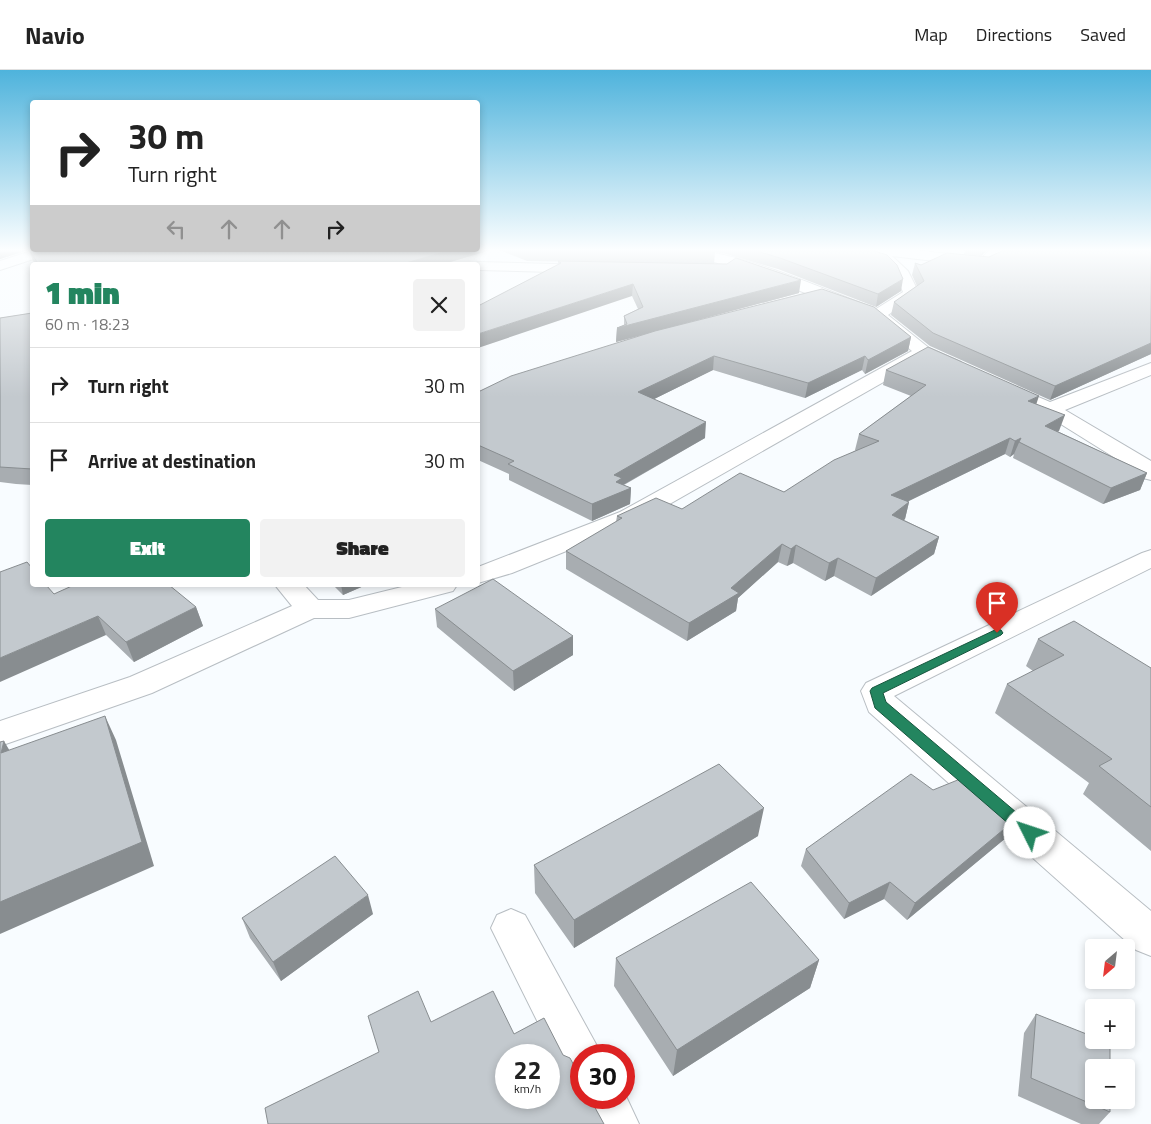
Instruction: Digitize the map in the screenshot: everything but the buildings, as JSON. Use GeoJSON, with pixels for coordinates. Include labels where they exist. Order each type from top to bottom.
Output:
{"type":"FeatureCollection","features":[{"type":"Feature","properties":{"kind":"street"},"geometry":{"type":"LineString","coordinates":[[793,300],[801,298]]}},
{"type":"Feature","properties":{"kind":"street"},"geometry":{"type":"LineString","coordinates":[[831,298],[878,316],[923,352],[968,372]]}},
{"type":"Feature","properties":{"kind":"street"},"geometry":{"type":"LineString","coordinates":[[878,316],[904,298]]}},
{"type":"Feature","properties":{"kind":"street"},"geometry":{"type":"LineString","coordinates":[[480,574],[629,517],[923,352]]}},
{"type":"Feature","properties":{"kind":"street"},"geometry":{"type":"LineString","coordinates":[[1050,409],[1151,368]]}},
{"type":"Feature","properties":{"kind":"street"},"geometry":{"type":"LineString","coordinates":[[986,380],[1050,409],[1144,466],[1151,473]]}},
{"type":"Feature","properties":{"kind":"street"},"geometry":{"type":"LineString","coordinates":[[1151,558],[876,691],[880,704],[1151,937]]}},
{"type":"Feature","properties":{"kind":"street"},"geometry":{"type":"LineString","coordinates":[[291,587],[310,610]]}},
{"type":"Feature","properties":{"kind":"street"},"geometry":{"type":"LineString","coordinates":[[0,734],[141,685],[310,610],[349,609],[435,587]]}},
{"type":"Feature","properties":{"kind":"street"},"geometry":{"type":"LineString","coordinates":[[511,928],[572,1044]]}},
{"type":"Feature","properties":{"kind":"street"},"geometry":{"type":"LineString","coordinates":[[607,1109],[615,1124]]}},
{"type":"Feature","properties":{"kind":"route"},"geometry":{"type":"LineString","coordinates":[[997,633],[876,691],[880,704],[1030,833]]}}]}
